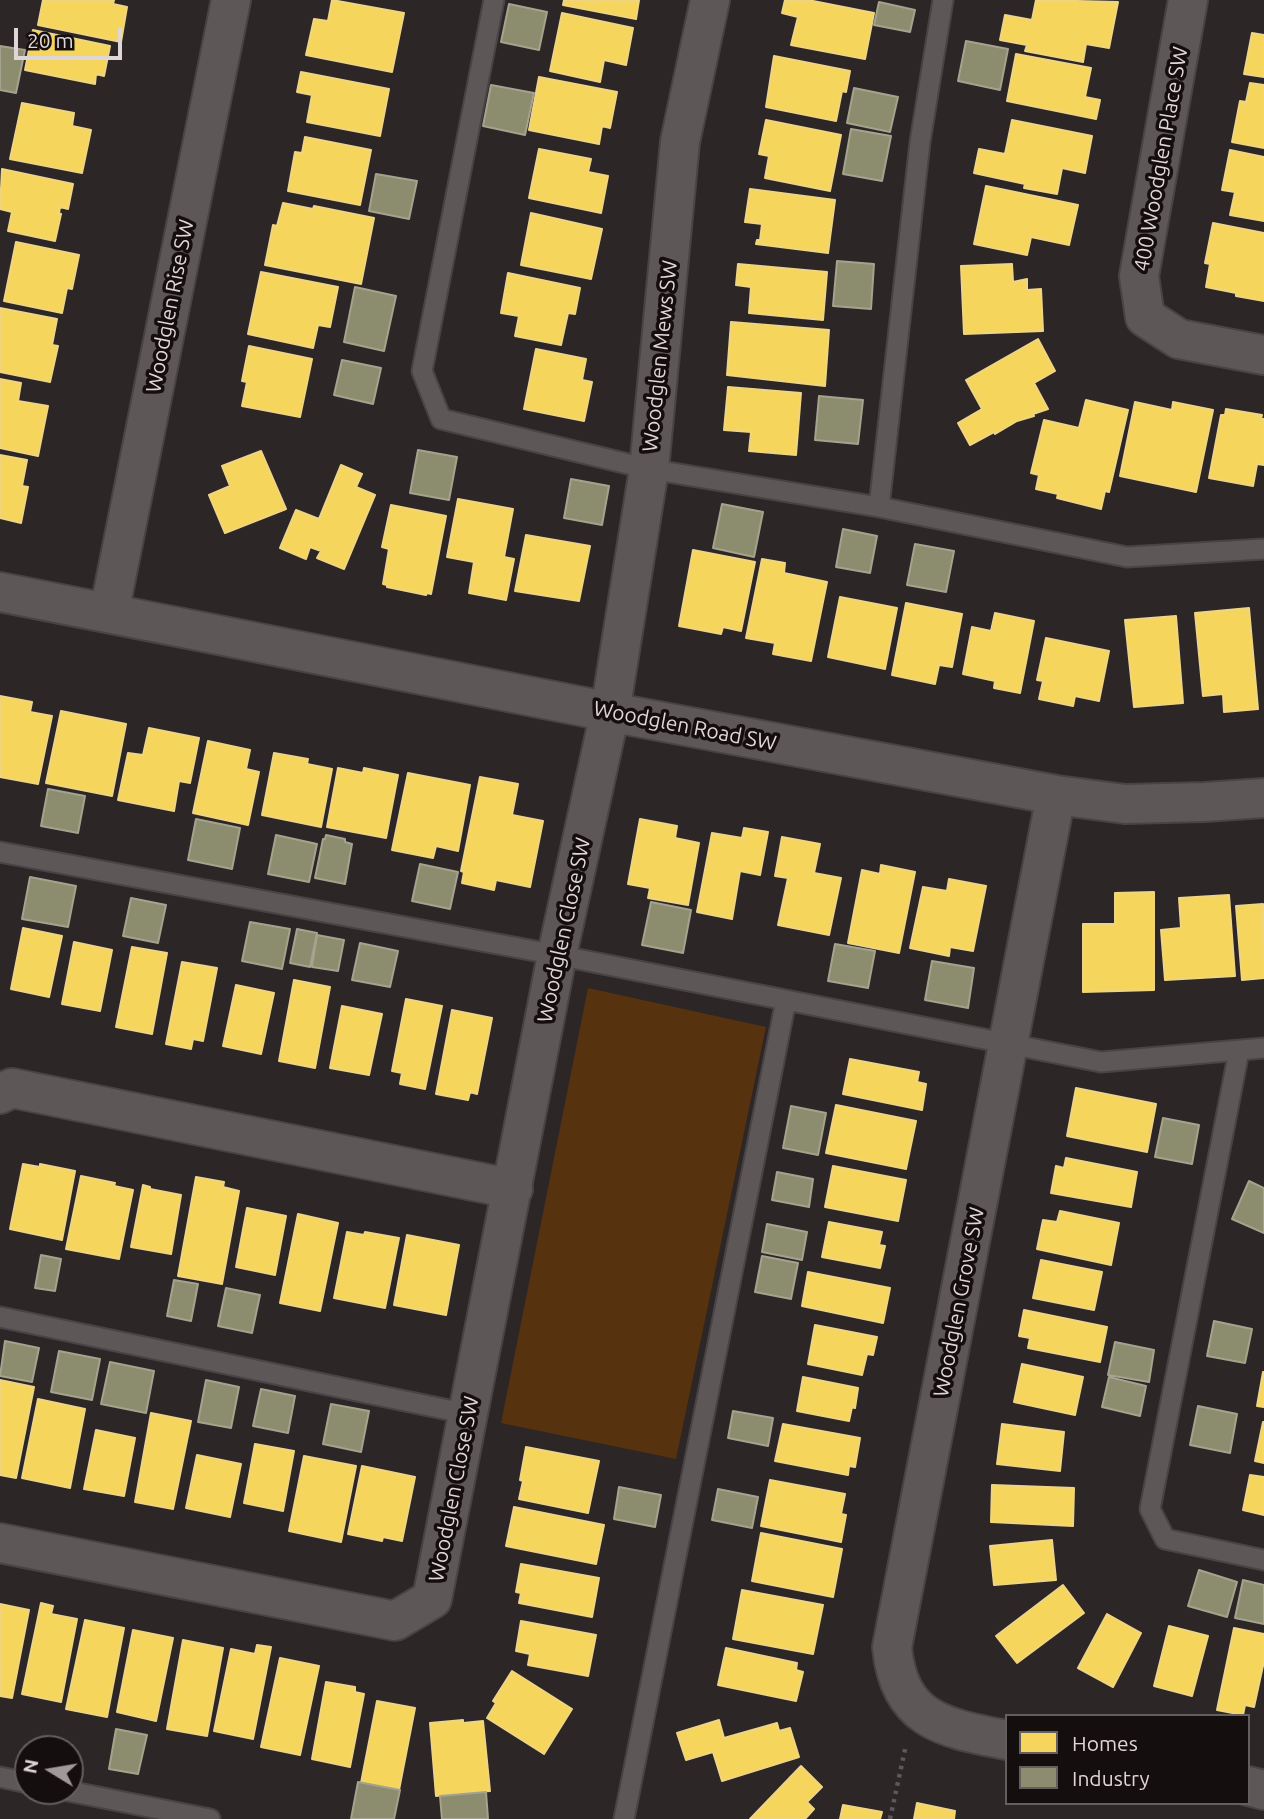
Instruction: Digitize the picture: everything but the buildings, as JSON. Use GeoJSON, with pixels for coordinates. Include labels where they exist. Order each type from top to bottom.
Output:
{"type":"FeatureCollection","features":[{"type":"Feature","properties":{"kind":"street","name":"Woodglen Rise SW"},"geometry":{"type":"LineString","coordinates":[[109,613],[231,0]]}},
{"type":"Feature","properties":{"kind":"street","name":"Woodglen Mews SW"},"geometry":{"type":"LineString","coordinates":[[610,712],[649,469],[680,142],[710,0]]}},
{"type":"Feature","properties":{"kind":"street","name":"400 Woodglen Place SW"},"geometry":{"type":"LineString","coordinates":[[1188,0],[1139,276],[1145,317],[1179,339],[1264,355]]}},
{"type":"Feature","properties":{"kind":"street","name":"Woodglen Road SW"},"geometry":{"type":"LineString","coordinates":[[0,592],[610,712],[1056,795],[1125,804],[1264,798]]}},
{"type":"Feature","properties":{"kind":"street","name":"Woodglen Close SW"},"geometry":{"type":"LineString","coordinates":[[0,1543],[395,1621],[432,1599],[557,955],[610,712]]}},
{"type":"Feature","properties":{"kind":"street","name":"Woodglen Grove SW"},"geometry":{"type":"LineString","coordinates":[[1005,1740],[955,1730],[939,1723],[915,1706],[898,1682],[892,1647],[1056,795]]}},
{"type":"Feature","properties":{"kind":"street"},"geometry":{"type":"LineString","coordinates":[[0,1094],[12,1088],[513,1189]]}},
{"type":"Feature","properties":{"kind":"lane"},"geometry":{"type":"LineString","coordinates":[[494,0],[422,371],[441,419],[649,469],[879,507],[1127,557],[1264,549]]}},
{"type":"Feature","properties":{"kind":"lane"},"geometry":{"type":"LineString","coordinates":[[879,507],[920,142],[943,0]]}},
{"type":"Feature","properties":{"kind":"lane"},"geometry":{"type":"LineString","coordinates":[[0,852],[557,955],[1101,1062],[1264,1048]]}},
{"type":"Feature","properties":{"kind":"lane"},"geometry":{"type":"LineString","coordinates":[[624,1819],[786,1000]]}},
{"type":"Feature","properties":{"kind":"lane"},"geometry":{"type":"LineString","coordinates":[[1239,1051],[1150,1509],[1164,1539],[1264,1560]]}},
{"type":"Feature","properties":{"kind":"lane"},"geometry":{"type":"LineString","coordinates":[[0,1317],[468,1414]]}},
{"type":"Feature","properties":{"kind":"lane"},"geometry":{"type":"LineString","coordinates":[[84,1794],[210,1819]]}},
{"type":"Feature","properties":{"kind":"path"},"geometry":{"type":"LineString","coordinates":[[890,1819],[915,1706]]}},
{"type":"Feature","properties":{"kind":"shaded area"},"geometry":{"type":"Polygon","coordinates":[[[588,988],[766,1027],[676,1459],[501,1423],[588,988]]]}}]}
